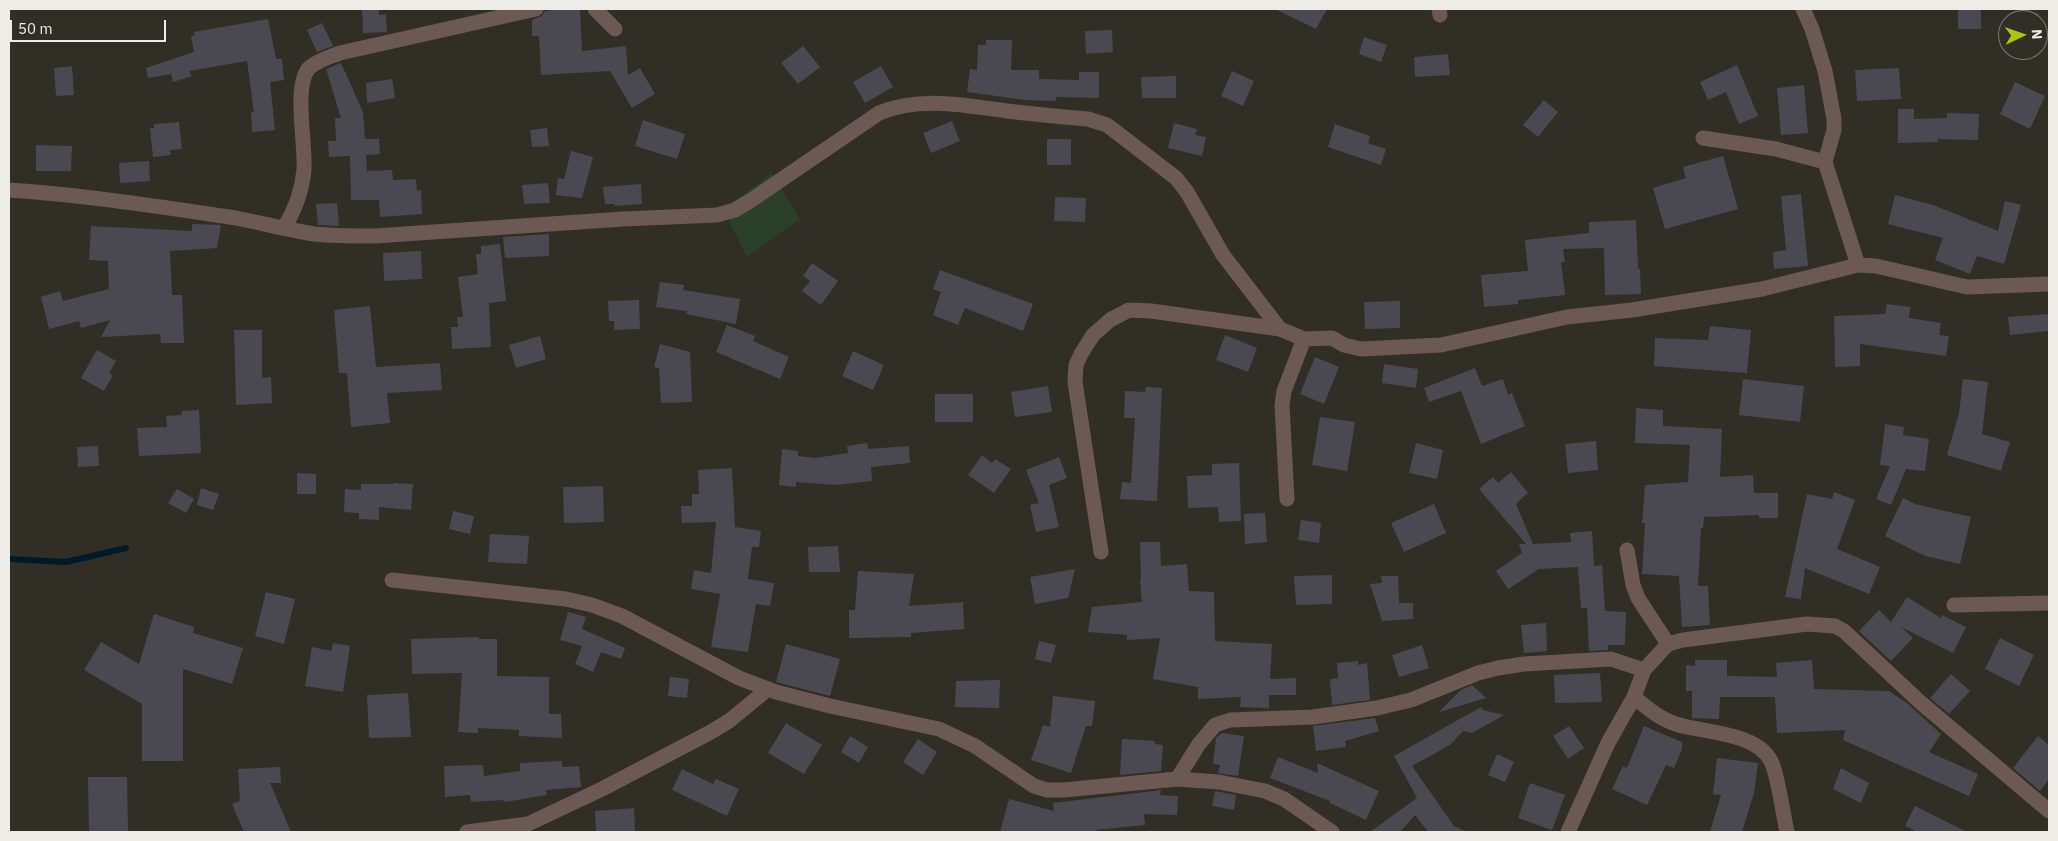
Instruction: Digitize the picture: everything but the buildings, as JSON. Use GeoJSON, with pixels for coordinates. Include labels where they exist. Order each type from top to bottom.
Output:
{"type":"FeatureCollection","features":[{"type":"Feature","properties":{"kind":"street"},"geometry":{"type":"LineString","coordinates":[[284,228],[299,196],[304,170],[301,114],[302,81],[309,69],[320,60],[340,53],[536,9]]}},
{"type":"Feature","properties":{"kind":"street"},"geometry":{"type":"LineString","coordinates":[[595,9],[615,29]]}},
{"type":"Feature","properties":{"kind":"street"},"geometry":{"type":"LineString","coordinates":[[1804,9],[1825,71],[1834,119],[1834,130],[1825,162],[1858,265]]}},
{"type":"Feature","properties":{"kind":"street"},"geometry":{"type":"LineString","coordinates":[[9,190],[56,194],[186,211],[339,236],[375,236],[623,219],[717,215],[735,210],[750,201],[879,113],[893,107],[912,103],[953,104],[1088,119],[1107,125],[1176,178],[1187,192],[1223,255],[1280,329]]}},
{"type":"Feature","properties":{"kind":"street"},"geometry":{"type":"LineString","coordinates":[[1703,138],[1776,149],[1825,162]]}},
{"type":"Feature","properties":{"kind":"street"},"geometry":{"type":"LineString","coordinates":[[1101,552],[1075,382],[1076,365],[1080,354],[1093,335],[1110,320],[1129,310],[1151,311],[1280,329],[1304,339],[1326,336],[1344,345],[1361,349],[1441,345],[1568,318],[1632,310],[1762,289],[1858,265],[1876,266],[1967,287],[2049,284]]}},
{"type":"Feature","properties":{"kind":"street"},"geometry":{"type":"LineString","coordinates":[[1287,499],[1282,405],[1284,390],[1304,339]]}},
{"type":"Feature","properties":{"kind":"street"},"geometry":{"type":"LineString","coordinates":[[1626,550],[1633,585],[1638,598],[1668,644]]}},
{"type":"Feature","properties":{"kind":"street"},"geometry":{"type":"LineString","coordinates":[[392,580],[566,599],[592,605],[622,616],[739,678],[768,689],[830,706],[939,729],[975,746],[1034,786],[1047,790],[1177,780],[1219,782],[1265,791],[1284,799],[1332,832]]}},
{"type":"Feature","properties":{"kind":"street"},"geometry":{"type":"LineString","coordinates":[[1954,605],[2049,603]]}},
{"type":"Feature","properties":{"kind":"street"},"geometry":{"type":"LineString","coordinates":[[1568,832],[1608,743],[1634,697],[1644,670],[1668,644],[1683,640],[1807,624],[1835,626],[1844,631],[1920,702],[2049,812]]}},
{"type":"Feature","properties":{"kind":"street"},"geometry":{"type":"LineString","coordinates":[[1177,780],[1199,744],[1215,725],[1230,720],[1313,717],[1377,708],[1411,700],[1478,673],[1524,664],[1612,659],[1644,670]]}},
{"type":"Feature","properties":{"kind":"street"},"geometry":{"type":"LineString","coordinates":[[468,832],[528,824],[558,811],[709,733],[729,720],[768,689]]}},
{"type":"Feature","properties":{"kind":"street"},"geometry":{"type":"LineString","coordinates":[[1634,697],[1664,719],[1705,732],[1737,737],[1758,747],[1771,760],[1787,832]]}},
{"type":"Feature","properties":{"kind":"green space"},"geometry":{"type":"Polygon","coordinates":[[[772,173],[800,219],[747,257],[723,209],[772,173]]]}},
{"type":"Feature","properties":{"kind":"waterway"},"geometry":{"type":"LineString","coordinates":[[9,559],[66,562],[126,548]]}}]}
